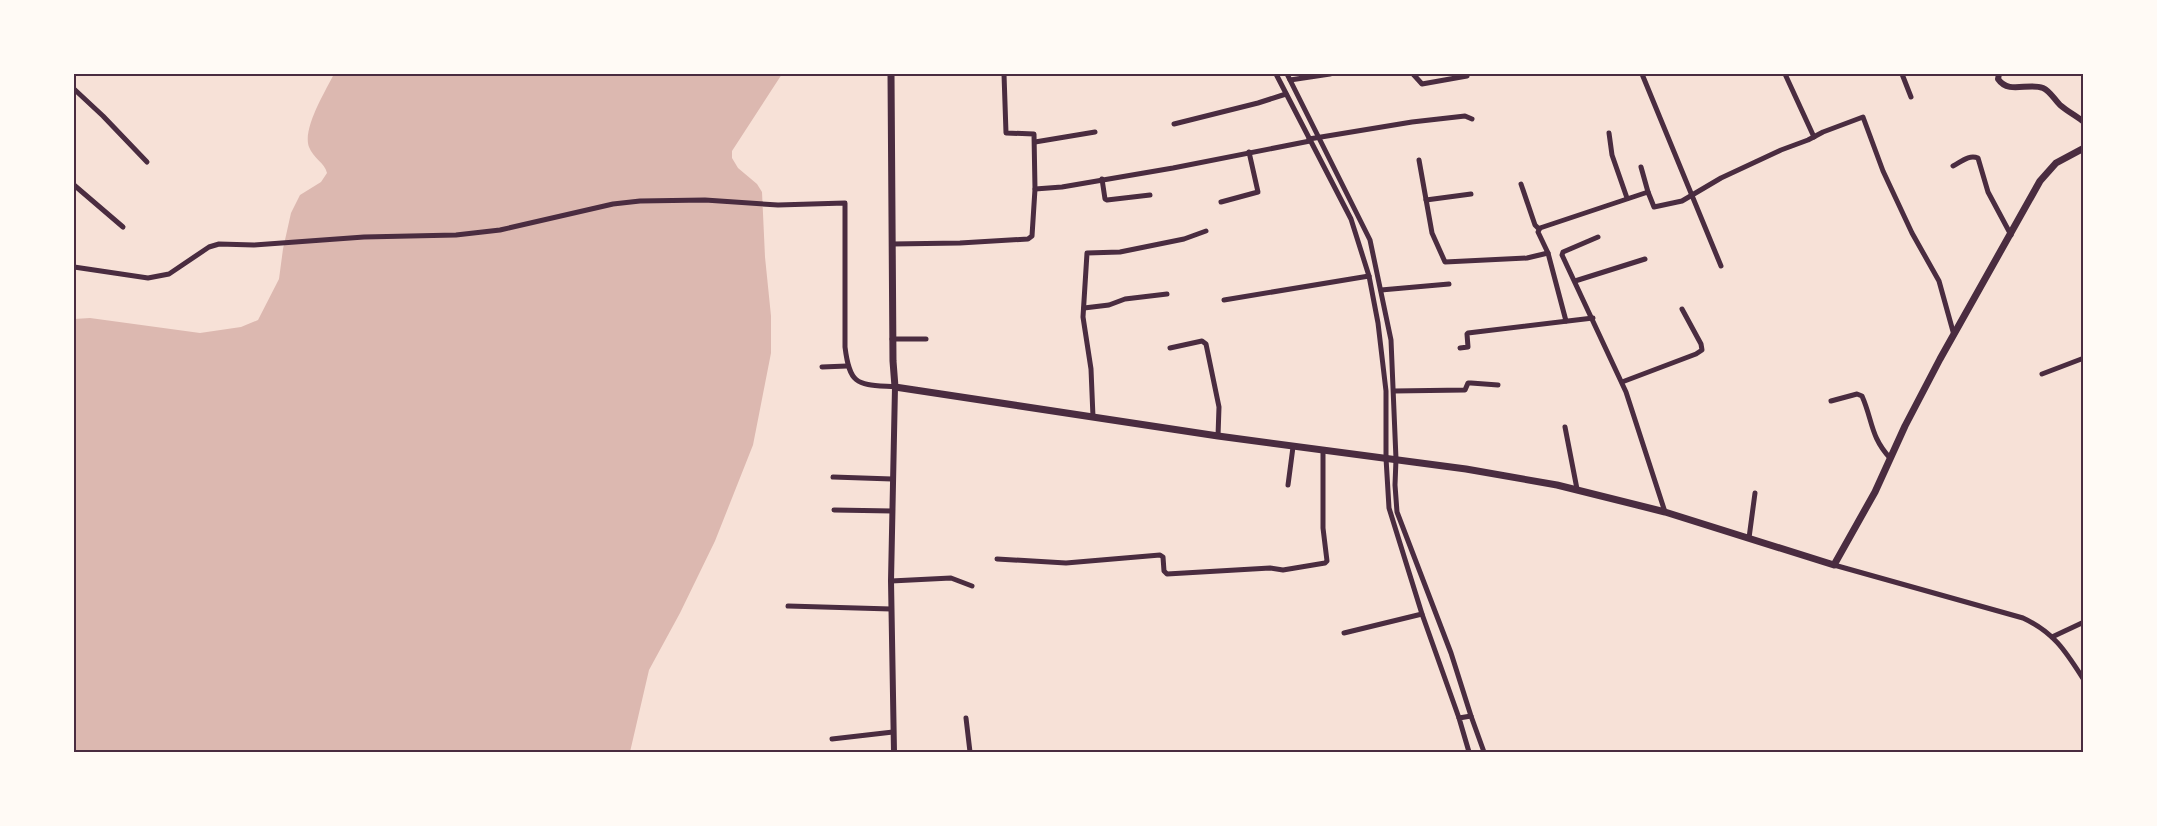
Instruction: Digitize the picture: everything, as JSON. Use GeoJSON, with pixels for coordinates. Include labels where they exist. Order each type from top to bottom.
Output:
{"type":"FeatureCollection","features":[{"type":"Feature","properties":{"kind":"main road"},"geometry":{"type":"LineString","coordinates":[[891,74],[892,339],[895,387],[1293,447],[1500,474],[1577,489],[1665,512],[1834,566],[1856,529],[1930,378],[2040,181],[2065,157],[2084,148]]}},
{"type":"Feature","properties":{"kind":"street"},"geometry":{"type":"LineString","coordinates":[[892,244],[960,243],[1030,238],[1033,235],[1035,142],[1033,133],[1005,131],[1004,74]]}},
{"type":"Feature","properties":{"kind":"street"},"geometry":{"type":"LineString","coordinates":[[1276,74],[1313,138],[1365,242],[1381,290],[1394,391],[1397,512],[1466,717],[1484,753]]}},
{"type":"Feature","properties":{"kind":"street"},"geometry":{"type":"LineString","coordinates":[[1330,74],[1288,77],[1313,138],[1351,219],[1365,242],[1370,276],[1386,341],[1386,458],[1389,508],[1422,614],[1440,644],[1466,717],[1469,753]]}},
{"type":"Feature","properties":{"kind":"street"},"geometry":{"type":"LineString","coordinates":[[1413,74],[1422,84],[1467,76]]}},
{"type":"Feature","properties":{"kind":"street"},"geometry":{"type":"LineString","coordinates":[[1642,74],[1722,266]]}},
{"type":"Feature","properties":{"kind":"street"},"geometry":{"type":"LineString","coordinates":[[1785,74],[1814,136]]}},
{"type":"Feature","properties":{"kind":"street"},"geometry":{"type":"LineString","coordinates":[[1902,74],[1911,97]]}},
{"type":"Feature","properties":{"kind":"street"},"geometry":{"type":"LineString","coordinates":[[1999,74],[1998,79],[2002,85],[2009,88],[2035,86],[2045,88],[2061,106],[2084,122]]}},
{"type":"Feature","properties":{"kind":"street"},"geometry":{"type":"LineString","coordinates":[[74,89],[147,162]]}},
{"type":"Feature","properties":{"kind":"street"},"geometry":{"type":"LineString","coordinates":[[1174,124],[1258,104],[1286,93]]}},
{"type":"Feature","properties":{"kind":"street"},"geometry":{"type":"LineString","coordinates":[[1035,189],[1062,187],[1173,168],[1313,138],[1412,122],[1465,116],[1472,119]]}},
{"type":"Feature","properties":{"kind":"street"},"geometry":{"type":"LineString","coordinates":[[1641,167],[1654,207],[1682,201],[1721,178],[1814,136],[1859,118],[1865,119],[1883,171],[1912,233],[1939,281],[1954,337]]}},
{"type":"Feature","properties":{"kind":"street"},"geometry":{"type":"LineString","coordinates":[[1035,142],[1095,132]]}},
{"type":"Feature","properties":{"kind":"street"},"geometry":{"type":"LineString","coordinates":[[1609,133],[1612,155],[1627,198]]}},
{"type":"Feature","properties":{"kind":"street"},"geometry":{"type":"LineString","coordinates":[[1221,202],[1258,192],[1250,152]]}},
{"type":"Feature","properties":{"kind":"street"},"geometry":{"type":"LineString","coordinates":[[1953,166],[1966,158],[1978,158],[1988,192],[2010,235]]}},
{"type":"Feature","properties":{"kind":"street"},"geometry":{"type":"LineString","coordinates":[[1419,160],[1435,243],[1445,262],[1527,258],[1548,253]]}},
{"type":"Feature","properties":{"kind":"street"},"geometry":{"type":"LineString","coordinates":[[1102,179],[1107,200],[1150,195]]}},
{"type":"Feature","properties":{"kind":"street"},"geometry":{"type":"LineString","coordinates":[[1521,183],[1535,225],[1548,253],[1566,321]]}},
{"type":"Feature","properties":{"kind":"street"},"geometry":{"type":"LineString","coordinates":[[74,184],[123,227]]}},
{"type":"Feature","properties":{"kind":"street"},"geometry":{"type":"LineString","coordinates":[[1539,230],[1648,192]]}},
{"type":"Feature","properties":{"kind":"street"},"geometry":{"type":"LineString","coordinates":[[1426,200],[1471,194]]}},
{"type":"Feature","properties":{"kind":"street"},"geometry":{"type":"LineString","coordinates":[[74,267],[148,278],[164,276],[175,271],[214,244],[234,245],[364,237],[456,236],[500,230],[613,204],[640,201],[705,200],[778,205],[845,204],[847,366],[860,384],[895,387],[891,581],[894,753]]}},
{"type":"Feature","properties":{"kind":"street"},"geometry":{"type":"LineString","coordinates":[[1093,417],[1091,369],[1083,317],[1087,253],[1120,252],[1184,239],[1206,231]]}},
{"type":"Feature","properties":{"kind":"street"},"geometry":{"type":"LineString","coordinates":[[1598,237],[1562,254],[1622,382],[1665,512]]}},
{"type":"Feature","properties":{"kind":"street"},"geometry":{"type":"LineString","coordinates":[[1575,281],[1645,260]]}},
{"type":"Feature","properties":{"kind":"street"},"geometry":{"type":"LineString","coordinates":[[1224,300],[1370,276]]}},
{"type":"Feature","properties":{"kind":"street"},"geometry":{"type":"LineString","coordinates":[[1381,290],[1449,284]]}},
{"type":"Feature","properties":{"kind":"street"},"geometry":{"type":"LineString","coordinates":[[1084,308],[1109,305],[1125,299],[1167,294]]}},
{"type":"Feature","properties":{"kind":"street"},"geometry":{"type":"LineString","coordinates":[[1622,382],[1680,361],[1702,350],[1682,309]]}},
{"type":"Feature","properties":{"kind":"street"},"geometry":{"type":"LineString","coordinates":[[1460,348],[1468,347],[1468,333],[1593,318]]}},
{"type":"Feature","properties":{"kind":"street"},"geometry":{"type":"LineString","coordinates":[[892,339],[926,339]]}},
{"type":"Feature","properties":{"kind":"street"},"geometry":{"type":"LineString","coordinates":[[1170,348],[1202,341],[1206,345],[1220,407],[1218,436]]}},
{"type":"Feature","properties":{"kind":"street"},"geometry":{"type":"LineString","coordinates":[[2042,374],[2084,358]]}},
{"type":"Feature","properties":{"kind":"street"},"geometry":{"type":"LineString","coordinates":[[822,367],[847,366]]}},
{"type":"Feature","properties":{"kind":"street"},"geometry":{"type":"LineString","coordinates":[[1394,391],[1465,390],[1471,383],[1498,385]]}},
{"type":"Feature","properties":{"kind":"street"},"geometry":{"type":"LineString","coordinates":[[1831,400],[1857,394],[1862,396],[1875,437],[1890,458]]}},
{"type":"Feature","properties":{"kind":"street"},"geometry":{"type":"LineString","coordinates":[[1565,427],[1577,489]]}},
{"type":"Feature","properties":{"kind":"street"},"geometry":{"type":"LineString","coordinates":[[1288,485],[1293,447]]}},
{"type":"Feature","properties":{"kind":"street"},"geometry":{"type":"LineString","coordinates":[[997,560],[1066,563],[1160,555],[1163,557],[1164,571],[1167,574],[1270,568],[1283,570],[1325,563],[1327,561],[1323,528],[1323,450]]}},
{"type":"Feature","properties":{"kind":"street"},"geometry":{"type":"LineString","coordinates":[[833,477],[892,480]]}},
{"type":"Feature","properties":{"kind":"street"},"geometry":{"type":"LineString","coordinates":[[1749,538],[1755,494]]}},
{"type":"Feature","properties":{"kind":"street"},"geometry":{"type":"LineString","coordinates":[[834,510],[892,511]]}},
{"type":"Feature","properties":{"kind":"street"},"geometry":{"type":"LineString","coordinates":[[1834,566],[2023,618],[2041,626],[2052,636],[2084,680]]}},
{"type":"Feature","properties":{"kind":"street"},"geometry":{"type":"LineString","coordinates":[[891,581],[951,578],[972,586]]}},
{"type":"Feature","properties":{"kind":"street"},"geometry":{"type":"LineString","coordinates":[[788,606],[891,609]]}},
{"type":"Feature","properties":{"kind":"street"},"geometry":{"type":"LineString","coordinates":[[1344,633],[1422,614]]}},
{"type":"Feature","properties":{"kind":"street"},"geometry":{"type":"LineString","coordinates":[[2052,636],[2084,622]]}},
{"type":"Feature","properties":{"kind":"street"},"geometry":{"type":"LineString","coordinates":[[966,718],[970,753]]}},
{"type":"Feature","properties":{"kind":"street"},"geometry":{"type":"LineString","coordinates":[[832,739],[893,732]]}},
{"type":"Feature","properties":{"kind":"shaded area"},"geometry":{"type":"Polygon","coordinates":[[[334,74],[782,74],[732,151],[732,158],[738,168],[757,184],[762,192],[771,316],[771,353],[753,445],[715,541],[649,670],[630,752],[74,752],[74,319],[90,318],[200,333],[241,327],[258,320],[279,279],[291,213],[300,195],[321,182],[327,173],[311,151],[308,139],[316,110],[334,74]]]}}]}
